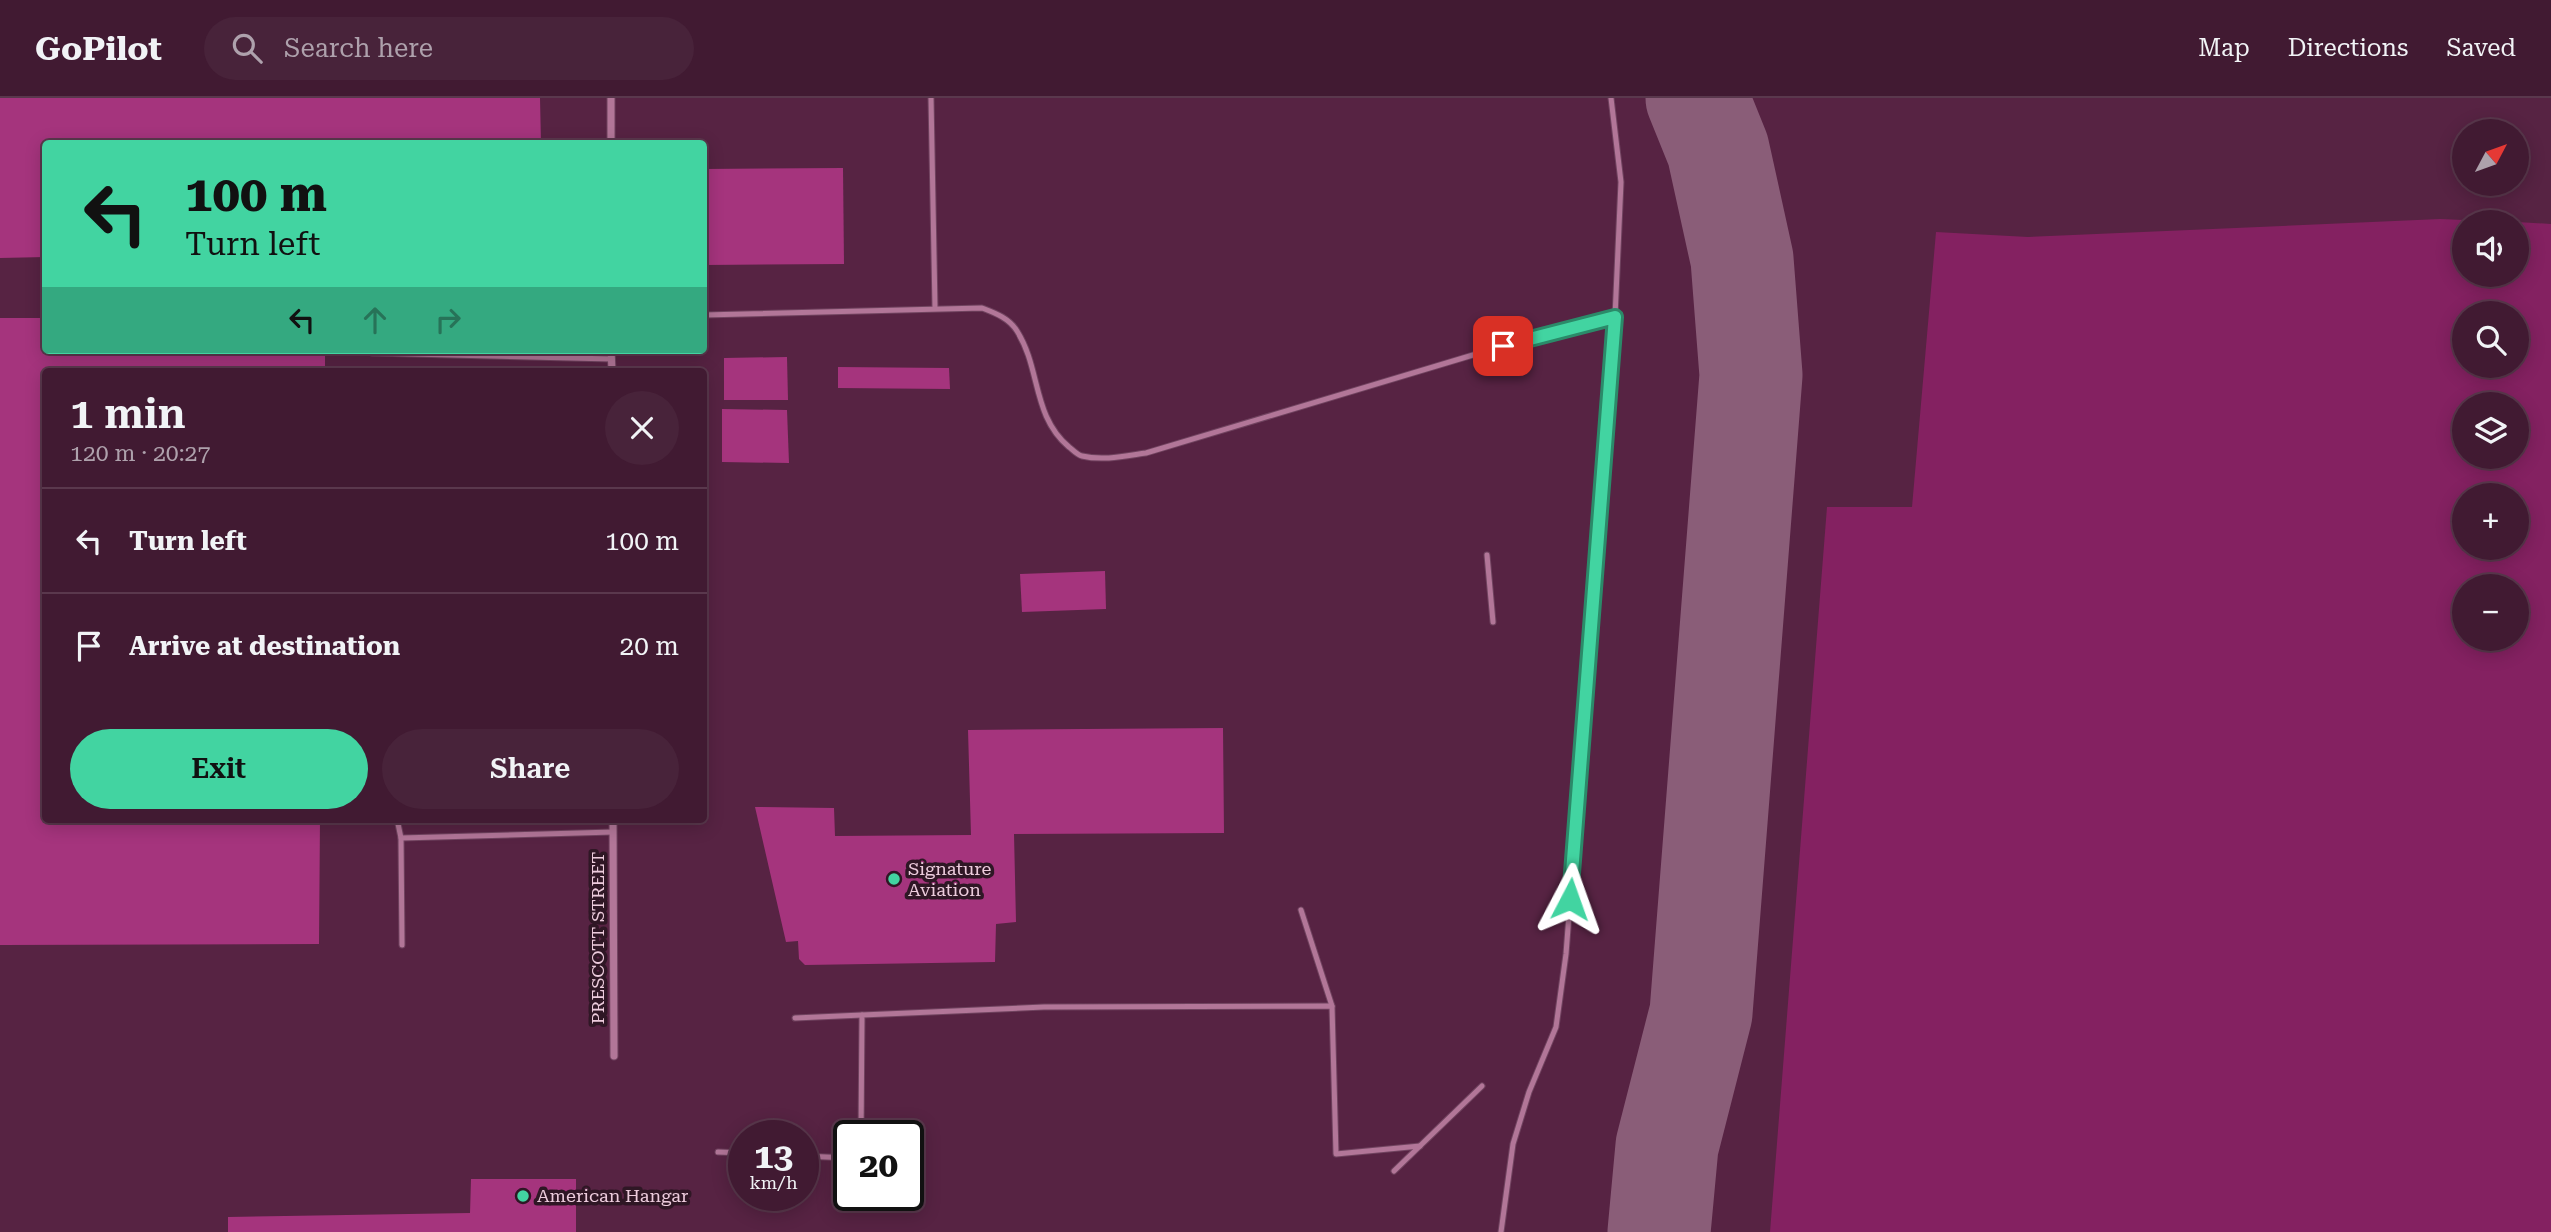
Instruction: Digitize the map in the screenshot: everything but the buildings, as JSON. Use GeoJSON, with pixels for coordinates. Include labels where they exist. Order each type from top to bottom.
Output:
{"type":"FeatureCollection","features":[{"type":"Feature","properties":{"kind":"street"},"geometry":{"type":"LineString","coordinates":[[611,98],[611,140]]}},
{"type":"Feature","properties":{"kind":"street"},"geometry":{"type":"LineString","coordinates":[[611,354],[611,368]]}},
{"type":"Feature","properties":{"kind":"street","name":"PRESCOTT STREET"},"geometry":{"type":"LineString","coordinates":[[613,823],[614,1056]]}},
{"type":"Feature","properties":{"kind":"lane"},"geometry":{"type":"LineString","coordinates":[[931,98],[935,308]]}},
{"type":"Feature","properties":{"kind":"lane"},"geometry":{"type":"LineString","coordinates":[[1501,1232],[1513,1144],[1529,1092],[1556,1027],[1566,954],[1615,317],[1621,182],[1611,98]]}},
{"type":"Feature","properties":{"kind":"lane"},"geometry":{"type":"LineString","coordinates":[[707,315],[982,308],[1003,316],[1016,330],[1028,355],[1044,414],[1060,439],[1079,456],[1109,459],[1146,453],[1493,349],[1615,317]]}},
{"type":"Feature","properties":{"kind":"lane"},"geometry":{"type":"LineString","coordinates":[[412,354],[611,359]]}},
{"type":"Feature","properties":{"kind":"lane"},"geometry":{"type":"LineString","coordinates":[[1488,555],[1493,622]]}},
{"type":"Feature","properties":{"kind":"lane"},"geometry":{"type":"LineString","coordinates":[[398,823],[401,838],[402,944]]}},
{"type":"Feature","properties":{"kind":"lane"},"geometry":{"type":"LineString","coordinates":[[401,838],[613,832]]}},
{"type":"Feature","properties":{"kind":"lane"},"geometry":{"type":"LineString","coordinates":[[1301,910],[1332,1006],[1336,1154],[1420,1146]]}},
{"type":"Feature","properties":{"kind":"lane"},"geometry":{"type":"LineString","coordinates":[[795,1018],[1045,1007],[1332,1006]]}},
{"type":"Feature","properties":{"kind":"lane"},"geometry":{"type":"LineString","coordinates":[[861,1120],[862,1015]]}},
{"type":"Feature","properties":{"kind":"lane"},"geometry":{"type":"LineString","coordinates":[[1394,1171],[1482,1086]]}},
{"type":"Feature","properties":{"kind":"lane"},"geometry":{"type":"LineString","coordinates":[[718,1152],[728,1152]]}},
{"type":"Feature","properties":{"kind":"shaded area"},"geometry":{"type":"Polygon","coordinates":[[[2452,220],[2452,287],[2529,287],[2529,223],[2551,224],[2551,1232],[1770,1232],[1827,507],[1912,507],[1936,232],[2028,237],[2452,220]]]}},
{"type":"Feature","properties":{"kind":"taxiway"},"geometry":{"type":"LineString","coordinates":[[1659,1232],[1667,1146],[1701,1013],[1751,375],[1742,259],[1718,150],[1697,98]]}},
{"type":"Feature","properties":{"kind":"place","name":"Signature Aviation"},"geometry":{"type":"Point","coordinates":[894,879]}},
{"type":"Feature","properties":{"kind":"place","name":"American Hangar"},"geometry":{"type":"Point","coordinates":[523,1196]}},
{"type":"Feature","properties":{"kind":"route"},"geometry":{"type":"LineString","coordinates":[[1503,346],[1615,317],[1570,899]]}}]}
